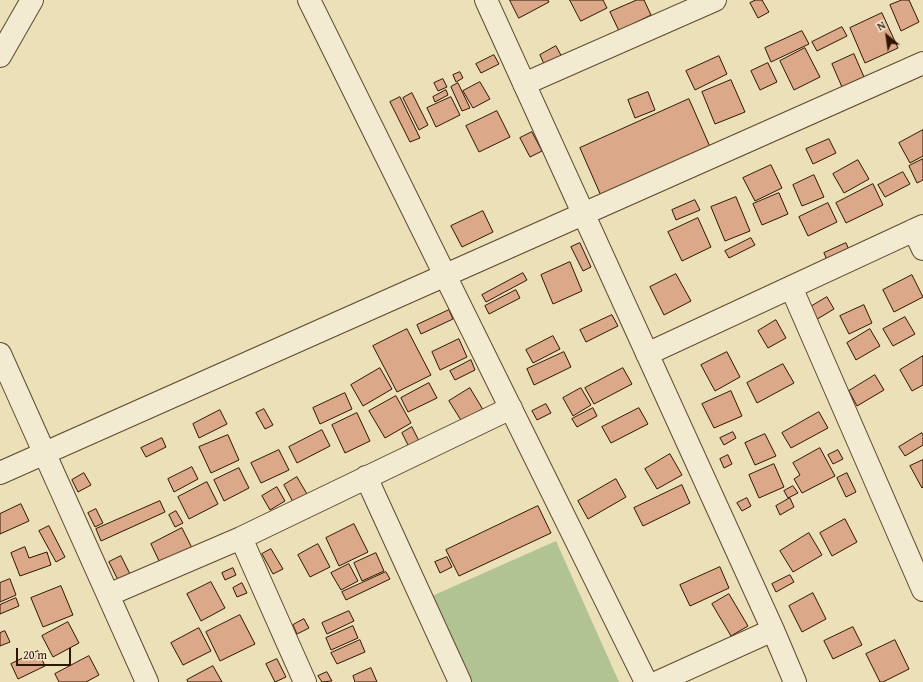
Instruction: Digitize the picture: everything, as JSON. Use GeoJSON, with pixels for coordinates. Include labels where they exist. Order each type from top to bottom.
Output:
{"type":"FeatureCollection","features":[{"type":"Feature","properties":{"kind":"street"},"geometry":{"type":"LineString","coordinates":[[0,56],[32,0]]}},
{"type":"Feature","properties":{"kind":"street"},"geometry":{"type":"LineString","coordinates":[[309,0],[646,682]]}},
{"type":"Feature","properties":{"kind":"street"},"geometry":{"type":"LineString","coordinates":[[486,0],[773,630],[795,682]]}},
{"type":"Feature","properties":{"kind":"street"},"geometry":{"type":"LineString","coordinates":[[524,84],[715,0]]}},
{"type":"Feature","properties":{"kind":"street"},"geometry":{"type":"LineString","coordinates":[[0,473],[923,63]]}},
{"type":"Feature","properties":{"kind":"street"},"geometry":{"type":"LineString","coordinates":[[647,354],[791,287],[920,235]]}},
{"type":"Feature","properties":{"kind":"street"},"geometry":{"type":"LineString","coordinates":[[791,287],[919,566],[923,590]]}},
{"type":"Feature","properties":{"kind":"street"},"geometry":{"type":"LineString","coordinates":[[0,354],[147,682]]}},
{"type":"Feature","properties":{"kind":"street"},"geometry":{"type":"LineString","coordinates":[[108,595],[241,538],[511,408]]}},
{"type":"Feature","properties":{"kind":"street"},"geometry":{"type":"LineString","coordinates":[[366,477],[460,682]]}},
{"type":"Feature","properties":{"kind":"street"},"geometry":{"type":"LineString","coordinates":[[241,538],[305,682]]}},
{"type":"Feature","properties":{"kind":"street"},"geometry":{"type":"LineString","coordinates":[[658,682],[773,630]]}},
{"type":"Feature","properties":{"kind":"green space"},"geometry":{"type":"Polygon","coordinates":[[[556,541],[619,682],[470,682],[432,596],[556,541]]]}},
{"type":"Feature","properties":{"kind":"building"},"geometry":{"type":"Polygon","coordinates":[[[510,0],[548,0],[549,2],[519,18],[510,0]]]}},
{"type":"Feature","properties":{"kind":"building"},"geometry":{"type":"Polygon","coordinates":[[[570,0],[603,0],[607,8],[581,21],[570,0]]]}},
{"type":"Feature","properties":{"kind":"building"},"geometry":{"type":"Polygon","coordinates":[[[637,0],[644,0],[651,15],[619,31],[610,12],[637,0]]]}},
{"type":"Feature","properties":{"kind":"building"},"geometry":{"type":"Polygon","coordinates":[[[756,0],[762,0],[769,12],[758,18],[750,3],[756,0]]]}},
{"type":"Feature","properties":{"kind":"building"},"geometry":{"type":"Polygon","coordinates":[[[902,0],[909,0],[919,22],[901,31],[890,5],[902,0]]]}},
{"type":"Feature","properties":{"kind":"building"},"geometry":{"type":"Polygon","coordinates":[[[882,13],[898,48],[865,63],[850,28],[882,13]]]}},
{"type":"Feature","properties":{"kind":"building"},"geometry":{"type":"Polygon","coordinates":[[[842,27],[847,36],[817,51],[812,42],[842,27]]]}},
{"type":"Feature","properties":{"kind":"building"},"geometry":{"type":"Polygon","coordinates":[[[802,31],[809,44],[771,62],[765,48],[802,31]]]}},
{"type":"Feature","properties":{"kind":"building"},"geometry":{"type":"Polygon","coordinates":[[[556,46],[562,57],[545,66],[540,55],[556,46]]]}},
{"type":"Feature","properties":{"kind":"building"},"geometry":{"type":"Polygon","coordinates":[[[805,48],[820,77],[794,90],[780,61],[805,48]]]}},
{"type":"Feature","properties":{"kind":"building"},"geometry":{"type":"Polygon","coordinates":[[[854,54],[864,77],[842,87],[832,64],[854,54]]]}},
{"type":"Feature","properties":{"kind":"building"},"geometry":{"type":"Polygon","coordinates":[[[494,55],[499,64],[481,73],[476,64],[494,55]]]}},
{"type":"Feature","properties":{"kind":"building"},"geometry":{"type":"Polygon","coordinates":[[[719,56],[727,74],[695,90],[686,71],[719,56]]]}},
{"type":"Feature","properties":{"kind":"building"},"geometry":{"type":"Polygon","coordinates":[[[768,63],[777,82],[760,90],[751,71],[768,63]]]}},
{"type":"Feature","properties":{"kind":"building"},"geometry":{"type":"Polygon","coordinates":[[[460,72],[463,78],[456,82],[453,75],[460,72]]]}},
{"type":"Feature","properties":{"kind":"building"},"geometry":{"type":"Polygon","coordinates":[[[443,79],[447,87],[438,91],[434,83],[443,79]]]}},
{"type":"Feature","properties":{"kind":"building"},"geometry":{"type":"Polygon","coordinates":[[[731,80],[745,112],[715,124],[702,92],[731,80]]]}},
{"type":"Feature","properties":{"kind":"building"},"geometry":{"type":"Polygon","coordinates":[[[480,82],[490,99],[473,108],[463,91],[480,82]]]}},
{"type":"Feature","properties":{"kind":"building"},"geometry":{"type":"Polygon","coordinates":[[[458,83],[470,108],[462,111],[451,87],[458,83]]]}},
{"type":"Feature","properties":{"kind":"building"},"geometry":{"type":"Polygon","coordinates":[[[446,90],[448,95],[435,102],[433,97],[446,90]]]}},
{"type":"Feature","properties":{"kind":"building"},"geometry":{"type":"Polygon","coordinates":[[[648,92],[655,110],[635,118],[628,100],[648,92]]]}},
{"type":"Feature","properties":{"kind":"building"},"geometry":{"type":"Polygon","coordinates":[[[412,93],[428,125],[419,130],[403,98],[412,93]]]}},
{"type":"Feature","properties":{"kind":"building"},"geometry":{"type":"Polygon","coordinates":[[[400,97],[420,138],[410,142],[390,102],[400,97]]]}},
{"type":"Feature","properties":{"kind":"building"},"geometry":{"type":"Polygon","coordinates":[[[451,97],[460,115],[436,127],[427,108],[451,97]]]}},
{"type":"Feature","properties":{"kind":"building"},"geometry":{"type":"Polygon","coordinates":[[[689,99],[711,149],[602,198],[580,148],[689,99]]]}},
{"type":"Feature","properties":{"kind":"building"},"geometry":{"type":"Polygon","coordinates":[[[497,111],[510,137],[479,152],[466,126],[497,111]]]}},
{"type":"Feature","properties":{"kind":"building"},"geometry":{"type":"Polygon","coordinates":[[[923,130],[923,156],[910,163],[899,143],[923,130]]]}},
{"type":"Feature","properties":{"kind":"building"},"geometry":{"type":"Polygon","coordinates":[[[532,132],[542,151],[530,157],[520,138],[532,132]]]}},
{"type":"Feature","properties":{"kind":"building"},"geometry":{"type":"Polygon","coordinates":[[[829,139],[836,153],[813,164],[806,149],[829,139]]]}},
{"type":"Feature","properties":{"kind":"building"},"geometry":{"type":"Polygon","coordinates":[[[923,159],[923,180],[917,183],[909,166],[923,159]]]}},
{"type":"Feature","properties":{"kind":"building"},"geometry":{"type":"Polygon","coordinates":[[[858,160],[869,179],[844,193],[833,174],[858,160]]]}},
{"type":"Feature","properties":{"kind":"building"},"geometry":{"type":"Polygon","coordinates":[[[771,165],[782,188],[755,201],[743,178],[771,165]]]}},
{"type":"Feature","properties":{"kind":"building"},"geometry":{"type":"Polygon","coordinates":[[[903,172],[910,184],[885,197],[878,185],[903,172]]]}},
{"type":"Feature","properties":{"kind":"building"},"geometry":{"type":"Polygon","coordinates":[[[814,175],[824,197],[802,206],[793,185],[814,175]]]}},
{"type":"Feature","properties":{"kind":"building"},"geometry":{"type":"Polygon","coordinates":[[[873,184],[883,205],[846,223],[836,203],[873,184]]]}},
{"type":"Feature","properties":{"kind":"building"},"geometry":{"type":"Polygon","coordinates":[[[779,193],[788,214],[762,225],[753,204],[779,193]]]}},
{"type":"Feature","properties":{"kind":"building"},"geometry":{"type":"Polygon","coordinates":[[[736,197],[750,231],[725,241],[711,207],[736,197]]]}},
{"type":"Feature","properties":{"kind":"building"},"geometry":{"type":"Polygon","coordinates":[[[695,200],[700,210],[676,220],[672,210],[695,200]]]}},
{"type":"Feature","properties":{"kind":"building"},"geometry":{"type":"Polygon","coordinates":[[[828,203],[837,222],[808,236],[799,217],[828,203]]]}},
{"type":"Feature","properties":{"kind":"building"},"geometry":{"type":"Polygon","coordinates":[[[483,211],[493,232],[462,247],[451,226],[483,211]]]}},
{"type":"Feature","properties":{"kind":"building"},"geometry":{"type":"Polygon","coordinates":[[[698,218],[711,247],[682,261],[668,232],[698,218]]]}},
{"type":"Feature","properties":{"kind":"building"},"geometry":{"type":"Polygon","coordinates":[[[751,238],[755,245],[729,258],[725,251],[751,238]]]}},
{"type":"Feature","properties":{"kind":"building"},"geometry":{"type":"Polygon","coordinates":[[[580,243],[591,267],[583,271],[571,247],[580,243]]]}},
{"type":"Feature","properties":{"kind":"building"},"geometry":{"type":"Polygon","coordinates":[[[846,243],[850,252],[828,262],[824,253],[846,243]]]}},
{"type":"Feature","properties":{"kind":"building"},"geometry":{"type":"Polygon","coordinates":[[[570,262],[582,291],[553,304],[541,275],[570,262]]]}},
{"type":"Feature","properties":{"kind":"building"},"geometry":{"type":"Polygon","coordinates":[[[523,273],[527,280],[486,302],[482,295],[523,273]]]}},
{"type":"Feature","properties":{"kind":"building"},"geometry":{"type":"Polygon","coordinates":[[[676,274],[691,301],[664,315],[650,287],[676,274]]]}},
{"type":"Feature","properties":{"kind":"building"},"geometry":{"type":"Polygon","coordinates":[[[912,275],[923,297],[894,312],[883,290],[912,275]]]}},
{"type":"Feature","properties":{"kind":"building"},"geometry":{"type":"Polygon","coordinates":[[[516,290],[520,298],[489,314],[485,306],[516,290]]]}},
{"type":"Feature","properties":{"kind":"building"},"geometry":{"type":"Polygon","coordinates":[[[827,297],[834,309],[814,321],[807,309],[827,297]]]}},
{"type":"Feature","properties":{"kind":"building"},"geometry":{"type":"Polygon","coordinates":[[[864,305],[872,323],[849,334],[840,316],[864,305]]]}},
{"type":"Feature","properties":{"kind":"building"},"geometry":{"type":"Polygon","coordinates":[[[449,310],[453,319],[421,334],[417,325],[449,310]]]}},
{"type":"Feature","properties":{"kind":"building"},"geometry":{"type":"Polygon","coordinates":[[[612,315],[618,326],[586,342],[580,330],[612,315]]]}},
{"type":"Feature","properties":{"kind":"building"},"geometry":{"type":"Polygon","coordinates":[[[905,317],[915,334],[893,346],[883,329],[905,317]]]}},
{"type":"Feature","properties":{"kind":"building"},"geometry":{"type":"Polygon","coordinates":[[[776,320],[786,338],[768,348],[758,331],[776,320]]]}},
{"type":"Feature","properties":{"kind":"building"},"geometry":{"type":"Polygon","coordinates":[[[407,329],[431,375],[397,392],[373,346],[407,329]]]}},
{"type":"Feature","properties":{"kind":"building"},"geometry":{"type":"Polygon","coordinates":[[[870,329],[880,346],[856,360],[847,343],[870,329]]]}},
{"type":"Feature","properties":{"kind":"building"},"geometry":{"type":"Polygon","coordinates":[[[553,336],[560,349],[533,363],[526,350],[553,336]]]}},
{"type":"Feature","properties":{"kind":"building"},"geometry":{"type":"Polygon","coordinates":[[[459,339],[467,357],[440,370],[432,352],[459,339]]]}},
{"type":"Feature","properties":{"kind":"building"},"geometry":{"type":"Polygon","coordinates":[[[564,352],[571,367],[534,385],[527,369],[564,352]]]}},
{"type":"Feature","properties":{"kind":"building"},"geometry":{"type":"Polygon","coordinates":[[[727,352],[740,377],[715,391],[701,365],[727,352]]]}},
{"type":"Feature","properties":{"kind":"building"},"geometry":{"type":"Polygon","coordinates":[[[923,356],[923,385],[912,391],[900,370],[923,356]]]}},
{"type":"Feature","properties":{"kind":"building"},"geometry":{"type":"Polygon","coordinates":[[[471,360],[475,370],[455,380],[450,371],[471,360]]]}},
{"type":"Feature","properties":{"kind":"building"},"geometry":{"type":"Polygon","coordinates":[[[783,364],[794,383],[757,403],[747,383],[783,364]]]}},
{"type":"Feature","properties":{"kind":"building"},"geometry":{"type":"Polygon","coordinates":[[[380,368],[392,389],[363,406],[351,385],[380,368]]]}},
{"type":"Feature","properties":{"kind":"building"},"geometry":{"type":"Polygon","coordinates":[[[623,368],[632,384],[594,404],[585,388],[623,368]]]}},
{"type":"Feature","properties":{"kind":"building"},"geometry":{"type":"Polygon","coordinates":[[[875,375],[884,390],[857,406],[849,391],[875,375]]]}},
{"type":"Feature","properties":{"kind":"building"},"geometry":{"type":"Polygon","coordinates":[[[429,383],[437,398],[408,412],[401,398],[429,383]]]}},
{"type":"Feature","properties":{"kind":"building"},"geometry":{"type":"Polygon","coordinates":[[[470,388],[485,413],[464,425],[449,401],[470,388]]]}},
{"type":"Feature","properties":{"kind":"building"},"geometry":{"type":"Polygon","coordinates":[[[581,388],[591,405],[573,416],[563,398],[581,388]]]}},
{"type":"Feature","properties":{"kind":"building"},"geometry":{"type":"Polygon","coordinates":[[[731,391],[742,416],[714,428],[702,404],[731,391]]]}},
{"type":"Feature","properties":{"kind":"building"},"geometry":{"type":"Polygon","coordinates":[[[345,393],[352,409],[320,424],[313,408],[345,393]]]}},
{"type":"Feature","properties":{"kind":"building"},"geometry":{"type":"Polygon","coordinates":[[[396,396],[411,423],[385,438],[369,411],[396,396]]]}},
{"type":"Feature","properties":{"kind":"building"},"geometry":{"type":"Polygon","coordinates":[[[546,404],[551,413],[537,420],[532,411],[546,404]]]}},
{"type":"Feature","properties":{"kind":"building"},"geometry":{"type":"Polygon","coordinates":[[[593,408],[597,416],[577,427],[572,419],[593,408]]]}},
{"type":"Feature","properties":{"kind":"building"},"geometry":{"type":"Polygon","coordinates":[[[639,408],[648,424],[611,443],[602,427],[639,408]]]}},
{"type":"Feature","properties":{"kind":"building"},"geometry":{"type":"Polygon","coordinates":[[[264,409],[273,425],[265,429],[256,413],[264,409]]]}},
{"type":"Feature","properties":{"kind":"building"},"geometry":{"type":"Polygon","coordinates":[[[220,410],[227,424],[199,438],[193,424],[220,410]]]}},
{"type":"Feature","properties":{"kind":"building"},"geometry":{"type":"Polygon","coordinates":[[[819,412],[828,428],[791,448],[782,433],[819,412]]]}},
{"type":"Feature","properties":{"kind":"building"},"geometry":{"type":"Polygon","coordinates":[[[357,413],[370,441],[345,453],[332,425],[357,413]]]}},
{"type":"Feature","properties":{"kind":"building"},"geometry":{"type":"Polygon","coordinates":[[[412,427],[421,445],[411,451],[402,433],[412,427]]]}},
{"type":"Feature","properties":{"kind":"building"},"geometry":{"type":"Polygon","coordinates":[[[322,430],[330,446],[297,463],[289,447],[322,430]]]}},
{"type":"Feature","properties":{"kind":"building"},"geometry":{"type":"Polygon","coordinates":[[[733,432],[736,438],[724,445],[720,438],[733,432]]]}},
{"type":"Feature","properties":{"kind":"building"},"geometry":{"type":"Polygon","coordinates":[[[922,433],[923,445],[905,456],[899,447],[922,433]]]}},
{"type":"Feature","properties":{"kind":"building"},"geometry":{"type":"Polygon","coordinates":[[[765,434],[776,456],[755,465],[745,443],[765,434]]]}},
{"type":"Feature","properties":{"kind":"building"},"geometry":{"type":"Polygon","coordinates":[[[228,435],[239,460],[211,473],[199,447],[228,435]]]}},
{"type":"Feature","properties":{"kind":"building"},"geometry":{"type":"Polygon","coordinates":[[[162,438],[166,447],[146,457],[141,448],[162,438]]]}},
{"type":"Feature","properties":{"kind":"building"},"geometry":{"type":"Polygon","coordinates":[[[820,448],[835,476],[802,493],[794,479],[800,475],[793,463],[820,448]]]}},
{"type":"Feature","properties":{"kind":"building"},"geometry":{"type":"Polygon","coordinates":[[[279,450],[289,470],[261,483],[251,463],[279,450]]]}},
{"type":"Feature","properties":{"kind":"building"},"geometry":{"type":"Polygon","coordinates":[[[838,450],[843,459],[833,464],[828,455],[838,450]]]}},
{"type":"Feature","properties":{"kind":"building"},"geometry":{"type":"Polygon","coordinates":[[[670,454],[682,475],[657,489],[645,469],[670,454]]]}},
{"type":"Feature","properties":{"kind":"building"},"geometry":{"type":"Polygon","coordinates":[[[728,455],[732,464],[724,468],[720,459],[728,455]]]}},
{"type":"Feature","properties":{"kind":"building"},"geometry":{"type":"Polygon","coordinates":[[[923,460],[923,487],[922,488],[910,466],[923,460]]]}},
{"type":"Feature","properties":{"kind":"building"},"geometry":{"type":"Polygon","coordinates":[[[774,464],[784,487],[759,498],[749,475],[774,464]]]}},
{"type":"Feature","properties":{"kind":"building"},"geometry":{"type":"Polygon","coordinates":[[[192,467],[198,479],[174,492],[168,479],[192,467]]]}},
{"type":"Feature","properties":{"kind":"building"},"geometry":{"type":"Polygon","coordinates":[[[239,468],[249,488],[224,501],[214,480],[239,468]]]}},
{"type":"Feature","properties":{"kind":"building"},"geometry":{"type":"Polygon","coordinates":[[[84,473],[91,485],[78,492],[72,480],[84,473]]]}},
{"type":"Feature","properties":{"kind":"building"},"geometry":{"type":"Polygon","coordinates":[[[847,473],[856,492],[846,497],[837,478],[847,473]]]}},
{"type":"Feature","properties":{"kind":"building"},"geometry":{"type":"Polygon","coordinates":[[[297,477],[307,494],[293,502],[284,485],[297,477]]]}},
{"type":"Feature","properties":{"kind":"building"},"geometry":{"type":"Polygon","coordinates":[[[616,479],[626,497],[588,519],[578,501],[616,479]]]}},
{"type":"Feature","properties":{"kind":"building"},"geometry":{"type":"Polygon","coordinates":[[[207,482],[218,504],[189,519],[178,497],[207,482]]]}},
{"type":"Feature","properties":{"kind":"building"},"geometry":{"type":"Polygon","coordinates":[[[682,485],[690,503],[643,526],[634,508],[682,485]]]}},
{"type":"Feature","properties":{"kind":"building"},"geometry":{"type":"Polygon","coordinates":[[[793,486],[798,493],[788,498],[784,491],[793,486]]]}},
{"type":"Feature","properties":{"kind":"building"},"geometry":{"type":"Polygon","coordinates":[[[277,487],[285,501],[270,510],[262,496],[277,487]]]}},
{"type":"Feature","properties":{"kind":"building"},"geometry":{"type":"Polygon","coordinates":[[[747,498],[751,506],[742,511],[737,503],[747,498]]]}},
{"type":"Feature","properties":{"kind":"building"},"geometry":{"type":"Polygon","coordinates":[[[790,498],[794,507],[780,515],[776,506],[790,498]]]}},
{"type":"Feature","properties":{"kind":"building"},"geometry":{"type":"Polygon","coordinates":[[[160,501],[165,512],[101,541],[96,529],[160,501]]]}},
{"type":"Feature","properties":{"kind":"building"},"geometry":{"type":"Polygon","coordinates":[[[21,504],[29,521],[0,534],[0,514],[21,504]]]}},
{"type":"Feature","properties":{"kind":"building"},"geometry":{"type":"Polygon","coordinates":[[[538,506],[551,533],[459,576],[446,550],[538,506]]]}},
{"type":"Feature","properties":{"kind":"building"},"geometry":{"type":"Polygon","coordinates":[[[96,509],[103,523],[95,527],[88,513],[96,509]]]}},
{"type":"Feature","properties":{"kind":"building"},"geometry":{"type":"Polygon","coordinates":[[[176,511],[183,523],[175,527],[169,515],[176,511]]]}},
{"type":"Feature","properties":{"kind":"building"},"geometry":{"type":"Polygon","coordinates":[[[845,519],[857,542],[832,556],[820,533],[845,519]]]}},
{"type":"Feature","properties":{"kind":"building"},"geometry":{"type":"Polygon","coordinates":[[[354,524],[368,552],[339,566],[326,538],[354,524]]]}},
{"type":"Feature","properties":{"kind":"building"},"geometry":{"type":"Polygon","coordinates":[[[49,526],[65,557],[56,562],[39,531],[49,526]]]}},
{"type":"Feature","properties":{"kind":"building"},"geometry":{"type":"Polygon","coordinates":[[[182,528],[192,548],[160,563],[151,544],[182,528]]]}},
{"type":"Feature","properties":{"kind":"building"},"geometry":{"type":"Polygon","coordinates":[[[809,533],[822,555],[793,572],[780,551],[809,533]]]}},
{"type":"Feature","properties":{"kind":"building"},"geometry":{"type":"Polygon","coordinates":[[[318,544],[330,567],[310,577],[298,555],[318,544]]]}},
{"type":"Feature","properties":{"kind":"building"},"geometry":{"type":"Polygon","coordinates":[[[25,547],[29,558],[47,552],[51,565],[20,576],[11,553],[25,547]]]}},
{"type":"Feature","properties":{"kind":"building"},"geometry":{"type":"Polygon","coordinates":[[[271,549],[283,569],[273,574],[262,554],[271,549]]]}},
{"type":"Feature","properties":{"kind":"building"},"geometry":{"type":"Polygon","coordinates":[[[376,553],[384,571],[362,581],[354,563],[376,553]]]}},
{"type":"Feature","properties":{"kind":"building"},"geometry":{"type":"Polygon","coordinates":[[[121,556],[132,578],[120,584],[109,562],[121,556]]]}},
{"type":"Feature","properties":{"kind":"building"},"geometry":{"type":"Polygon","coordinates":[[[447,557],[452,567],[440,573],[435,562],[447,557]]]}},
{"type":"Feature","properties":{"kind":"building"},"geometry":{"type":"Polygon","coordinates":[[[349,564],[358,581],[341,590],[331,573],[349,564]]]}},
{"type":"Feature","properties":{"kind":"building"},"geometry":{"type":"Polygon","coordinates":[[[720,567],[729,588],[690,606],[680,585],[720,567]]]}},
{"type":"Feature","properties":{"kind":"building"},"geometry":{"type":"Polygon","coordinates":[[[233,568],[236,575],[225,580],[222,573],[233,568]]]}},
{"type":"Feature","properties":{"kind":"building"},"geometry":{"type":"Polygon","coordinates":[[[386,572],[390,579],[346,600],[342,592],[386,572]]]}},
{"type":"Feature","properties":{"kind":"building"},"geometry":{"type":"Polygon","coordinates":[[[790,575],[794,582],[776,592],[772,584],[790,575]]]}},
{"type":"Feature","properties":{"kind":"building"},"geometry":{"type":"Polygon","coordinates":[[[10,579],[16,595],[0,602],[0,583],[10,579]]]}},
{"type":"Feature","properties":{"kind":"building"},"geometry":{"type":"Polygon","coordinates":[[[211,582],[225,608],[201,621],[187,594],[211,582]]]}},
{"type":"Feature","properties":{"kind":"building"},"geometry":{"type":"Polygon","coordinates":[[[242,583],[247,593],[237,597],[233,588],[242,583]]]}},
{"type":"Feature","properties":{"kind":"building"},"geometry":{"type":"Polygon","coordinates":[[[61,586],[73,615],[43,627],[31,598],[61,586]]]}},
{"type":"Feature","properties":{"kind":"building"},"geometry":{"type":"Polygon","coordinates":[[[813,593],[826,619],[802,632],[789,606],[813,593]]]}},
{"type":"Feature","properties":{"kind":"building"},"geometry":{"type":"Polygon","coordinates":[[[729,594],[748,626],[731,636],[712,604],[729,594]]]}},
{"type":"Feature","properties":{"kind":"building"},"geometry":{"type":"Polygon","coordinates":[[[16,598],[19,606],[0,614],[0,605],[16,598]]]}},
{"type":"Feature","properties":{"kind":"building"},"geometry":{"type":"Polygon","coordinates":[[[349,611],[354,621],[327,634],[322,623],[349,611]]]}},
{"type":"Feature","properties":{"kind":"building"},"geometry":{"type":"Polygon","coordinates":[[[240,615],[255,644],[220,661],[206,632],[240,615]]]}},
{"type":"Feature","properties":{"kind":"building"},"geometry":{"type":"Polygon","coordinates":[[[304,619],[309,628],[297,634],[293,625],[304,619]]]}},
{"type":"Feature","properties":{"kind":"building"},"geometry":{"type":"Polygon","coordinates":[[[68,622],[79,643],[53,657],[42,636],[68,622]]]}},
{"type":"Feature","properties":{"kind":"building"},"geometry":{"type":"Polygon","coordinates":[[[353,626],[358,638],[331,650],[326,638],[353,626]]]}},
{"type":"Feature","properties":{"kind":"building"},"geometry":{"type":"Polygon","coordinates":[[[853,627],[862,645],[833,659],[824,641],[853,627]]]}},
{"type":"Feature","properties":{"kind":"building"},"geometry":{"type":"Polygon","coordinates":[[[199,628],[211,651],[183,665],[171,643],[199,628]]]}},
{"type":"Feature","properties":{"kind":"building"},"geometry":{"type":"Polygon","coordinates":[[[5,631],[10,642],[0,646],[0,633],[5,631]]]}},
{"type":"Feature","properties":{"kind":"building"},"geometry":{"type":"Polygon","coordinates":[[[360,640],[365,652],[337,664],[331,653],[360,640]]]}},
{"type":"Feature","properties":{"kind":"building"},"geometry":{"type":"Polygon","coordinates":[[[895,640],[909,669],[883,682],[880,682],[866,654],[895,640]]]}},
{"type":"Feature","properties":{"kind":"building"},"geometry":{"type":"Polygon","coordinates":[[[38,651],[45,666],[18,679],[11,664],[38,651]]]}},
{"type":"Feature","properties":{"kind":"building"},"geometry":{"type":"Polygon","coordinates":[[[89,656],[99,675],[86,682],[59,682],[55,674],[89,656]]]}},
{"type":"Feature","properties":{"kind":"building"},"geometry":{"type":"Polygon","coordinates":[[[277,659],[286,677],[275,682],[266,664],[277,659]]]}},
{"type":"Feature","properties":{"kind":"building"},"geometry":{"type":"Polygon","coordinates":[[[213,666],[222,682],[188,682],[187,680],[213,666]]]}},
{"type":"Feature","properties":{"kind":"building"},"geometry":{"type":"Polygon","coordinates":[[[371,668],[377,682],[355,682],[353,676],[371,668]]]}},
{"type":"Feature","properties":{"kind":"building"},"geometry":{"type":"Polygon","coordinates":[[[327,672],[332,681],[322,682],[318,676],[327,672]]]}}]}
